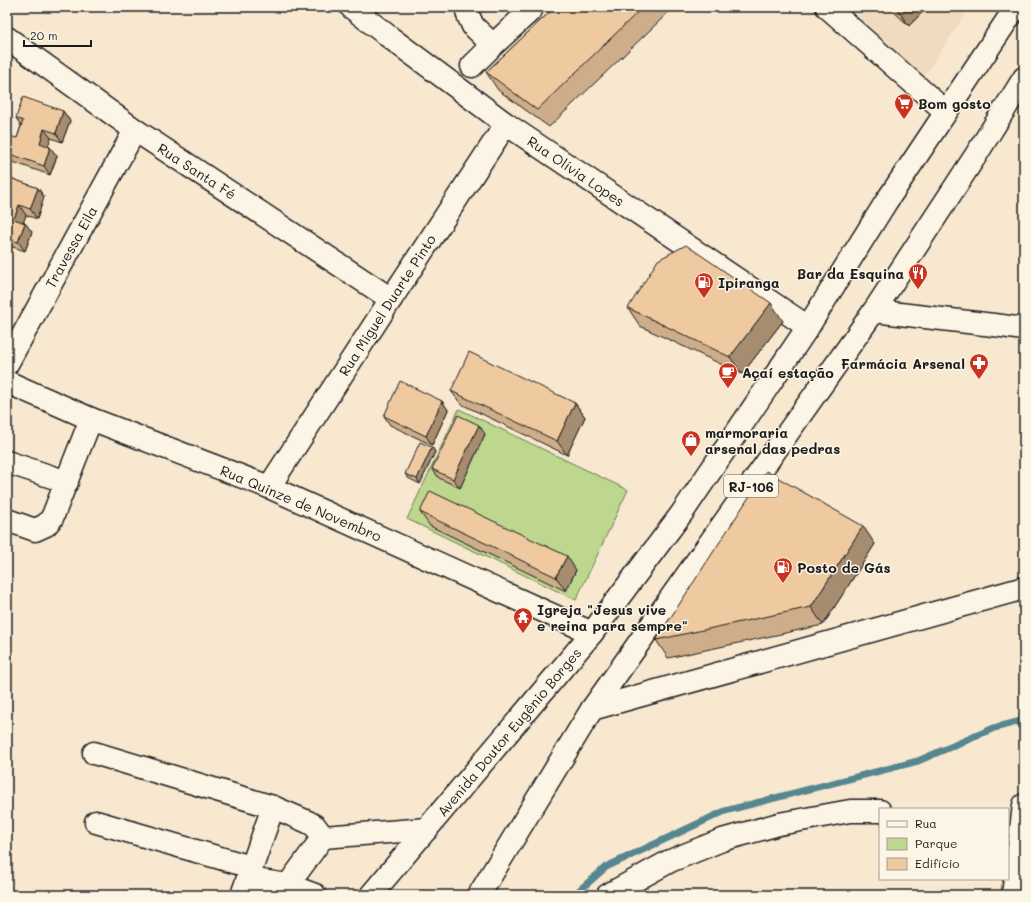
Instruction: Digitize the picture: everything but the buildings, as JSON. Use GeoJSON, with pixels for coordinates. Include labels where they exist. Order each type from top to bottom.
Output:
{"type":"FeatureCollection","features":[{"type":"Feature","properties":{"kind":"main road","name":"Rua Olívia Lopes"},"geometry":{"type":"LineString","coordinates":[[351,7],[506,124],[808,327]]}},
{"type":"Feature","properties":{"kind":"main road"},"geometry":{"type":"LineString","coordinates":[[466,7],[468,16],[473,26],[493,45]]}},
{"type":"Feature","properties":{"kind":"main road"},"geometry":{"type":"LineString","coordinates":[[827,7],[946,112]]}},
{"type":"Feature","properties":{"kind":"main road","name":"Avenida Doutor Eugênio Borges"},"geometry":{"type":"LineString","coordinates":[[376,891],[592,633],[682,513],[808,327],[886,202],[1016,7]]}},
{"type":"Feature","properties":{"kind":"main road"},"geometry":{"type":"LineString","coordinates":[[472,66],[531,10]]}},
{"type":"Feature","properties":{"kind":"main road","name":"Rua Santa Fé"},"geometry":{"type":"LineString","coordinates":[[7,38],[135,130],[391,299]]}},
{"type":"Feature","properties":{"kind":"main road","name":"RJ-106"},"geometry":{"type":"LineString","coordinates":[[479,895],[592,709],[874,311],[976,155],[1024,78]]}},
{"type":"Feature","properties":{"kind":"main road","name":"Rua Miguel Duarte Pinto"},"geometry":{"type":"LineString","coordinates":[[269,487],[506,124]]}},
{"type":"Feature","properties":{"kind":"main road","name":"Travessa Eila"},"geometry":{"type":"LineString","coordinates":[[7,364],[135,130]]}},
{"type":"Feature","properties":{"kind":"main road"},"geometry":{"type":"LineString","coordinates":[[874,311],[1024,329]]}},
{"type":"Feature","properties":{"kind":"main road","name":"Rua Quinze de Novembro"},"geometry":{"type":"LineString","coordinates":[[7,382],[91,419],[269,487],[592,633]]}},
{"type":"Feature","properties":{"kind":"main road"},"geometry":{"type":"LineString","coordinates":[[7,520],[35,530],[46,526],[52,518],[91,419]]}},
{"type":"Feature","properties":{"kind":"main road"},"geometry":{"type":"LineString","coordinates":[[7,462],[67,482]]}},
{"type":"Feature","properties":{"kind":"main road"},"geometry":{"type":"LineString","coordinates":[[592,709],[1024,588]]}},
{"type":"Feature","properties":{"kind":"main road"},"geometry":{"type":"LineString","coordinates":[[94,753],[273,807],[315,826],[323,837]]}},
{"type":"Feature","properties":{"kind":"main road"},"geometry":{"type":"LineString","coordinates":[[247,880],[273,807]]}},
{"type":"Feature","properties":{"kind":"main road"},"geometry":{"type":"LineString","coordinates":[[608,895],[670,861],[722,840],[779,824],[843,812],[879,811]]}},
{"type":"Feature","properties":{"kind":"main road"},"geometry":{"type":"LineString","coordinates":[[1013,895],[1020,815]]}},
{"type":"Feature","properties":{"kind":"main road"},"geometry":{"type":"LineString","coordinates":[[96,822],[247,880],[285,890],[315,895]]}},
{"type":"Feature","properties":{"kind":"main road"},"geometry":{"type":"LineString","coordinates":[[285,890],[323,837],[427,829]]}},
{"type":"Feature","properties":{"kind":"shaded area"},"geometry":{"type":"Polygon","coordinates":[[[848,7],[970,7],[924,76],[848,7]]]}},
{"type":"Feature","properties":{"kind":"green space"},"geometry":{"type":"Polygon","coordinates":[[[459,409],[628,490],[576,600],[407,519],[459,409]]]}},
{"type":"Feature","properties":{"kind":"waterway"},"geometry":{"type":"LineString","coordinates":[[574,895],[606,867],[725,811],[918,761],[994,728],[1024,720]]}},
{"type":"Feature","properties":{"kind":"place","name":"Bom gosto"},"geometry":{"type":"Point","coordinates":[904,120]}},
{"type":"Feature","properties":{"kind":"place","name":"Bar da Esquina"},"geometry":{"type":"Point","coordinates":[918,290]}},
{"type":"Feature","properties":{"kind":"place","name":"Ipiranga"},"geometry":{"type":"Point","coordinates":[704,299]}},
{"type":"Feature","properties":{"kind":"place","name":"Farmácia Arsenal"},"geometry":{"type":"Point","coordinates":[979,380]}},
{"type":"Feature","properties":{"kind":"place","name":"Açaí estação"},"geometry":{"type":"Point","coordinates":[728,389]}},
{"type":"Feature","properties":{"kind":"place","name":"marmoraria arsenal das pedras"},"geometry":{"type":"Point","coordinates":[691,457]}},
{"type":"Feature","properties":{"kind":"place","name":"Posto de Gás"},"geometry":{"type":"Point","coordinates":[783,584]}},
{"type":"Feature","properties":{"kind":"place","name":"Igreja \"Jesus vive e reina para sempre\""},"geometry":{"type":"Point","coordinates":[523,634]}}]}
